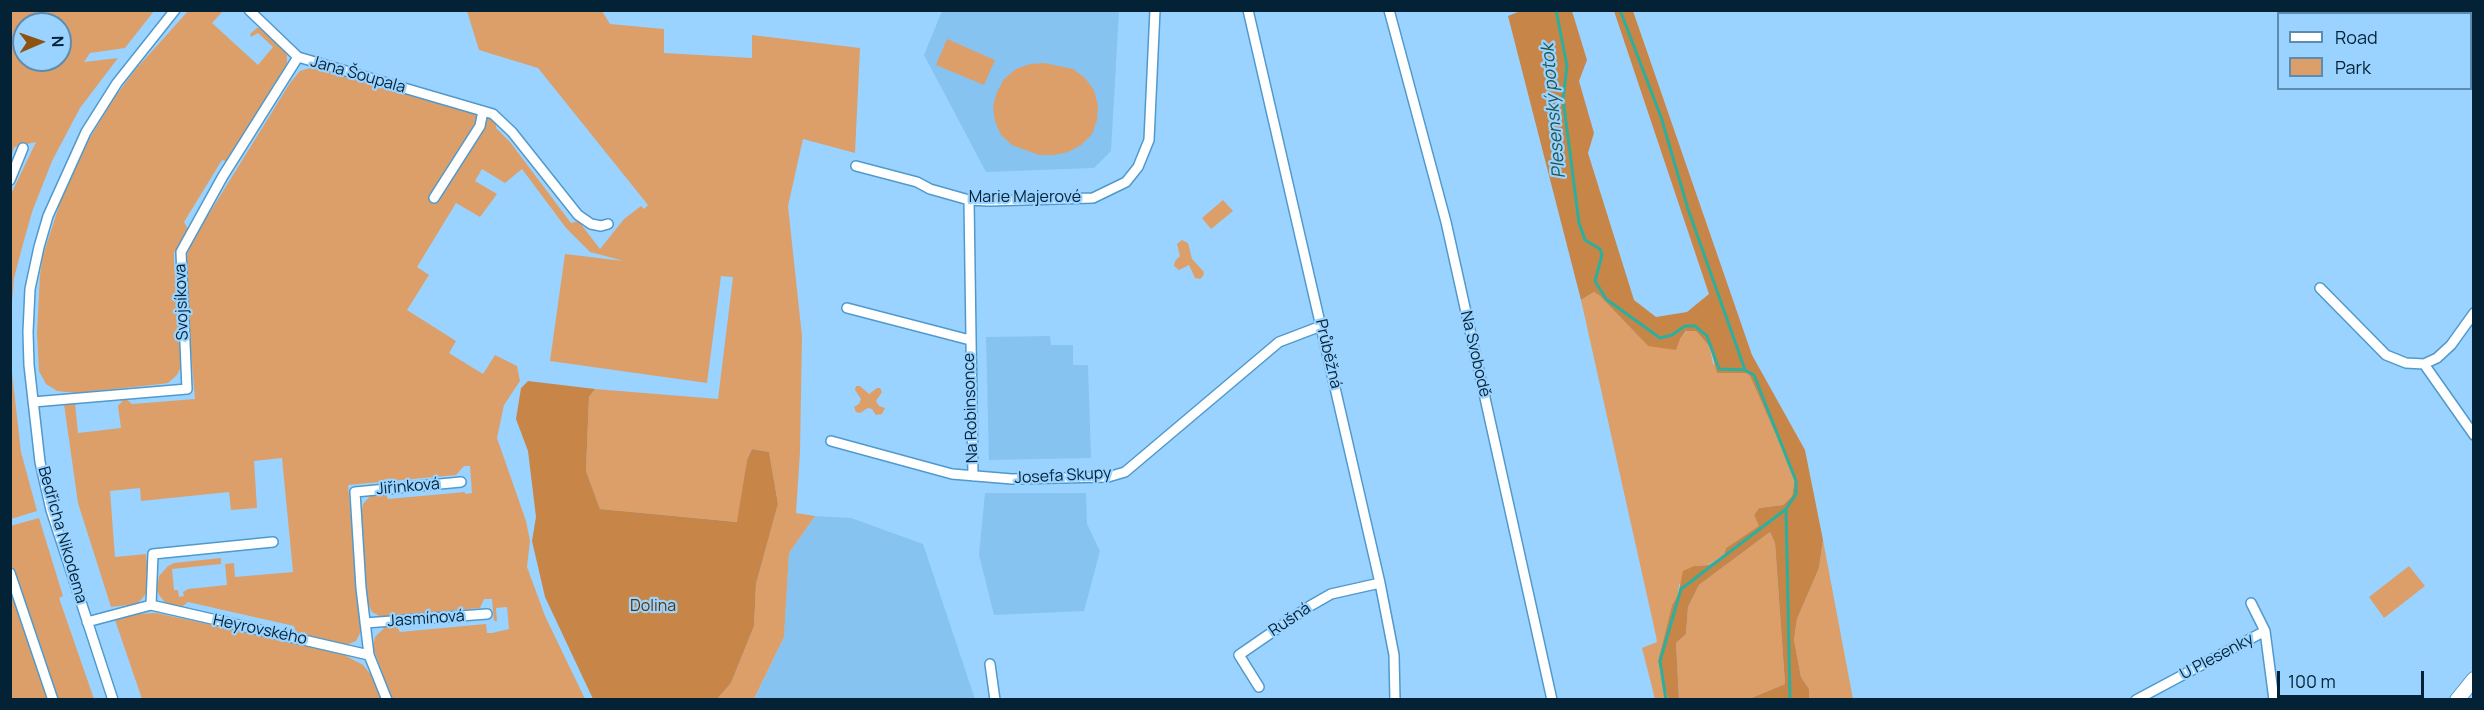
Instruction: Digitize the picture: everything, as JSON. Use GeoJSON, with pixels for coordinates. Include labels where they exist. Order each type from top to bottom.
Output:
{"type":"FeatureCollection","features":[{"type":"Feature","properties":{"kind":"street","name":"Bedřicha Nikodema"},"geometry":{"type":"LineString","coordinates":[[113,699],[51,510],[40,462],[33,402],[29,310],[33,268],[48,216],[71,161],[95,116],[129,67],[175,10]]}},
{"type":"Feature","properties":{"kind":"street","name":"Jana Šoupala"},"geometry":{"type":"LineString","coordinates":[[249,10],[298,57],[493,114],[513,132],[578,215],[591,224],[601,226],[608,224]]}},
{"type":"Feature","properties":{"kind":"street","name":"Marie Majerové"},"geometry":{"type":"LineString","coordinates":[[856,166],[917,182],[930,189],[969,200],[1093,198],[1126,182],[1138,167],[1149,140],[1155,10]]}},
{"type":"Feature","properties":{"kind":"street","name":"Průběžná"},"geometry":{"type":"LineString","coordinates":[[1248,10],[1380,583],[1394,655],[1395,699]]}},
{"type":"Feature","properties":{"kind":"street","name":"Na Svobodě"},"geometry":{"type":"LineString","coordinates":[[1389,10],[1446,222],[1552,699]]}},
{"type":"Feature","properties":{"kind":"street","name":"Svojsíkova"},"geometry":{"type":"LineString","coordinates":[[33,402],[187,389],[180,252],[223,176],[298,57]]}},
{"type":"Feature","properties":{"kind":"street"},"geometry":{"type":"LineString","coordinates":[[434,198],[480,126],[483,111]]}},
{"type":"Feature","properties":{"kind":"street"},"geometry":{"type":"LineString","coordinates":[[10,180],[23,147]]}},
{"type":"Feature","properties":{"kind":"street","name":"Na Robinsonce"},"geometry":{"type":"LineString","coordinates":[[969,200],[973,476]]}},
{"type":"Feature","properties":{"kind":"street"},"geometry":{"type":"LineString","coordinates":[[2320,288],[2386,355],[2406,363],[2424,364],[2438,358],[2451,345],[2474,313]]}},
{"type":"Feature","properties":{"kind":"street","name":"Na Robinsonce"},"geometry":{"type":"LineString","coordinates":[[847,308],[970,340]]}},
{"type":"Feature","properties":{"kind":"street","name":"Josefa Skupy"},"geometry":{"type":"LineString","coordinates":[[831,441],[952,474],[981,478],[1108,477],[1125,472],[1279,342],[1321,326]]}},
{"type":"Feature","properties":{"kind":"street"},"geometry":{"type":"LineString","coordinates":[[2424,364],[2474,435]]}},
{"type":"Feature","properties":{"kind":"street","name":"Jiřinková"},"geometry":{"type":"LineString","coordinates":[[365,623],[354,492],[461,482]]}},
{"type":"Feature","properties":{"kind":"street"},"geometry":{"type":"LineString","coordinates":[[151,605],[153,554],[273,542]]}},
{"type":"Feature","properties":{"kind":"street"},"geometry":{"type":"LineString","coordinates":[[10,573],[53,699]]}},
{"type":"Feature","properties":{"kind":"street","name":"Rušná"},"geometry":{"type":"LineString","coordinates":[[1259,687],[1239,654],[1331,594],[1380,583]]}},
{"type":"Feature","properties":{"kind":"street","name":"U Plesenky"},"geometry":{"type":"LineString","coordinates":[[2251,603],[2265,631],[2274,698]]}},
{"type":"Feature","properties":{"kind":"street","name":"Heyrovského"},"geometry":{"type":"LineString","coordinates":[[87,622],[151,605],[369,655]]}},
{"type":"Feature","properties":{"kind":"street","name":"Jasmínová"},"geometry":{"type":"LineString","coordinates":[[365,623],[487,614]]}},
{"type":"Feature","properties":{"kind":"street"},"geometry":{"type":"LineString","coordinates":[[365,623],[369,655],[387,699]]}},
{"type":"Feature","properties":{"kind":"street","name":"U Plesenky"},"geometry":{"type":"LineString","coordinates":[[2136,699],[2265,631]]}},
{"type":"Feature","properties":{"kind":"street"},"geometry":{"type":"LineString","coordinates":[[990,664],[995,699]]}},
{"type":"Feature","properties":{"kind":"street"},"geometry":{"type":"LineString","coordinates":[[2457,699],[2474,679]]}},
{"type":"Feature","properties":{"kind":"shaded area"},"geometry":{"type":"Polygon","coordinates":[[[942,11],[1119,11],[1111,151],[1094,168],[986,172],[924,55],[942,11]]]}},
{"type":"Feature","properties":{"kind":"shaded area"},"geometry":{"type":"Polygon","coordinates":[[[1050,336],[1051,345],[1073,345],[1073,365],[1088,365],[1091,458],[989,460],[986,337],[1050,336]]]}},
{"type":"Feature","properties":{"kind":"shaded area"},"geometry":{"type":"Polygon","coordinates":[[[985,493],[1086,493],[1087,524],[1100,551],[1084,611],[994,615],[979,555],[985,493]]]}},
{"type":"Feature","properties":{"kind":"shaded area"},"geometry":{"type":"Polygon","coordinates":[[[815,516],[851,518],[923,544],[975,699],[754,700],[784,637],[789,553],[815,516]]]}},
{"type":"Feature","properties":{"kind":"green space"},"geometry":{"type":"Polygon","coordinates":[[[189,10],[223,11],[212,23],[258,65],[273,47],[258,33],[251,37],[250,34],[261,27],[284,48],[287,55],[287,68],[228,162],[222,160],[184,222],[188,229],[174,252],[182,356],[181,367],[177,375],[168,383],[161,384],[77,393],[57,391],[46,384],[39,371],[37,333],[43,255],[61,200],[88,141],[114,98],[136,69],[189,10]]]}},
{"type":"Feature","properties":{"kind":"green space"},"geometry":{"type":"Polygon","coordinates":[[[1523,10],[1572,11],[1587,60],[1579,81],[1594,133],[1588,153],[1634,300],[1656,317],[1687,312],[1709,294],[1614,11],[1633,11],[1752,355],[1805,450],[1823,540],[1819,568],[1797,619],[1794,640],[1801,677],[1809,689],[1809,699],[1749,699],[1785,684],[1775,543],[1770,532],[1699,585],[1688,607],[1686,634],[1676,643],[1679,699],[1668,699],[1658,661],[1683,571],[1694,566],[1709,565],[1724,555],[1726,548],[1759,526],[1754,515],[1759,508],[1783,505],[1792,496],[1795,478],[1750,376],[1746,373],[1717,373],[1710,347],[1696,331],[1686,331],[1676,350],[1648,346],[1600,296],[1594,292],[1581,300],[1508,16],[1523,10]]]}},
{"type":"Feature","properties":{"kind":"green space"},"geometry":{"type":"Polygon","coordinates":[[[11,11],[154,11],[125,48],[90,53],[84,62],[118,58],[80,108],[52,161],[32,212],[23,244],[14,278],[11,315],[11,194],[36,142],[14,147],[11,158],[11,11]]]}},
{"type":"Feature","properties":{"kind":"green space"},"geometry":{"type":"Polygon","coordinates":[[[467,11],[602,11],[610,24],[664,29],[664,53],[752,58],[752,35],[860,48],[855,153],[803,139],[788,206],[802,336],[800,452],[796,513],[815,516],[789,553],[784,637],[754,699],[717,699],[731,683],[754,626],[756,584],[778,504],[769,452],[752,449],[747,460],[738,522],[600,509],[586,471],[589,397],[595,389],[718,399],[733,277],[721,276],[707,383],[550,361],[565,254],[624,261],[590,252],[566,228],[522,169],[505,183],[482,169],[475,181],[497,194],[480,217],[456,203],[417,267],[429,275],[407,310],[456,341],[449,353],[483,374],[495,355],[517,366],[520,381],[504,405],[497,438],[526,521],[530,541],[527,567],[545,616],[585,699],[392,699],[373,648],[375,637],[386,626],[396,625],[400,632],[486,624],[487,633],[492,633],[509,629],[507,607],[496,608],[497,621],[494,621],[492,599],[484,599],[480,608],[381,617],[372,612],[367,602],[360,521],[363,504],[371,495],[385,492],[388,499],[472,493],[470,466],[464,466],[456,475],[348,485],[361,631],[356,641],[346,645],[302,636],[296,632],[294,626],[188,602],[179,609],[167,605],[159,595],[157,589],[159,576],[174,563],[221,558],[221,564],[172,569],[174,590],[178,590],[179,597],[184,596],[183,592],[188,589],[227,585],[225,564],[234,563],[235,577],[293,572],[282,458],[254,461],[257,508],[231,510],[229,492],[141,501],[140,488],[110,491],[115,557],[146,554],[149,583],[145,595],[137,604],[111,607],[78,503],[64,404],[75,403],[78,433],[121,428],[118,406],[125,398],[132,404],[195,399],[184,270],[189,246],[290,83],[300,71],[317,66],[496,119],[496,128],[510,142],[571,223],[578,221],[600,249],[624,219],[641,206],[644,209],[648,205],[538,68],[479,50],[467,11]]]}},
{"type":"Feature","properties":{"kind":"green space"},"geometry":{"type":"Polygon","coordinates":[[[947,39],[995,60],[984,85],[936,65],[947,39]]]}},
{"type":"Feature","properties":{"kind":"green space"},"geometry":{"type":"Polygon","coordinates":[[[1044,63],[1073,69],[1085,78],[1094,90],[1098,105],[1097,120],[1092,134],[1081,145],[1068,152],[1054,155],[1039,155],[1012,145],[1001,135],[995,121],[993,106],[1004,79],[1016,69],[1030,64],[1044,63]]]}},
{"type":"Feature","properties":{"kind":"green space"},"geometry":{"type":"Polygon","coordinates":[[[1223,200],[1233,211],[1211,229],[1202,218],[1223,200]]]}},
{"type":"Feature","properties":{"kind":"green space"},"geometry":{"type":"Polygon","coordinates":[[[1182,240],[1188,243],[1192,259],[1204,272],[1200,279],[1195,278],[1189,265],[1179,270],[1174,266],[1180,256],[1177,244],[1182,240]]]}},
{"type":"Feature","properties":{"kind":"green space"},"geometry":{"type":"Polygon","coordinates":[[[1594,292],[1648,346],[1680,339],[1687,331],[1696,331],[1710,347],[1713,364],[1750,376],[1795,478],[1792,496],[1783,505],[1759,508],[1754,515],[1760,526],[1726,548],[1724,555],[1708,565],[1694,566],[1679,585],[1658,661],[1668,699],[1655,699],[1642,648],[1657,642],[1581,300],[1594,292]]]}},
{"type":"Feature","properties":{"kind":"green space"},"geometry":{"type":"Polygon","coordinates":[[[10,355],[21,452],[37,511],[11,519],[10,355]]]}},
{"type":"Feature","properties":{"kind":"green space","name":"Dolina"},"geometry":{"type":"Polygon","coordinates":[[[528,381],[595,389],[589,397],[586,471],[600,509],[737,522],[747,460],[752,449],[769,452],[778,504],[756,584],[754,626],[731,683],[717,699],[593,699],[545,597],[532,541],[536,517],[528,451],[516,419],[521,388],[528,381]]]}},
{"type":"Feature","properties":{"kind":"green space"},"geometry":{"type":"Polygon","coordinates":[[[856,386],[860,386],[869,394],[880,388],[882,392],[876,401],[879,406],[885,408],[882,414],[876,415],[872,409],[868,408],[860,413],[856,412],[854,407],[861,399],[855,390],[856,386]]]}},
{"type":"Feature","properties":{"kind":"green space"},"geometry":{"type":"Polygon","coordinates":[[[39,518],[63,596],[59,598],[94,699],[58,699],[11,563],[10,526],[39,518]]]}},
{"type":"Feature","properties":{"kind":"green space"},"geometry":{"type":"Polygon","coordinates":[[[1770,532],[1775,543],[1785,684],[1749,699],[1679,699],[1676,643],[1686,634],[1688,607],[1699,585],[1770,532]]]}},
{"type":"Feature","properties":{"kind":"green space"},"geometry":{"type":"Polygon","coordinates":[[[1823,540],[1853,699],[1809,699],[1809,689],[1801,677],[1794,640],[1797,619],[1819,568],[1823,540]]]}},
{"type":"Feature","properties":{"kind":"green space"},"geometry":{"type":"Polygon","coordinates":[[[2409,566],[2425,586],[2384,618],[2369,597],[2409,566]]]}},
{"type":"Feature","properties":{"kind":"green space"},"geometry":{"type":"Polygon","coordinates":[[[11,584],[50,699],[11,699],[11,584]]]}},
{"type":"Feature","properties":{"kind":"green space"},"geometry":{"type":"Polygon","coordinates":[[[156,613],[339,652],[363,665],[371,675],[382,699],[142,699],[115,620],[133,614],[156,613]]]}},
{"type":"Feature","properties":{"kind":"waterway","name":"Plesenský potok"},"geometry":{"type":"LineString","coordinates":[[1556,10],[1567,66],[1563,99],[1579,223],[1585,240],[1600,249],[1602,255],[1595,281],[1606,299],[1660,338],[1672,335],[1685,326],[1695,326],[1707,336],[1719,369],[1745,370],[1754,375],[1796,481],[1796,494],[1786,509],[1681,589],[1660,661],[1666,700]]}},
{"type":"Feature","properties":{"kind":"waterway"},"geometry":{"type":"LineString","coordinates":[[1620,10],[1661,117],[1688,209],[1745,370]]}},
{"type":"Feature","properties":{"kind":"waterway"},"geometry":{"type":"LineString","coordinates":[[1786,509],[1790,700]]}}]}
